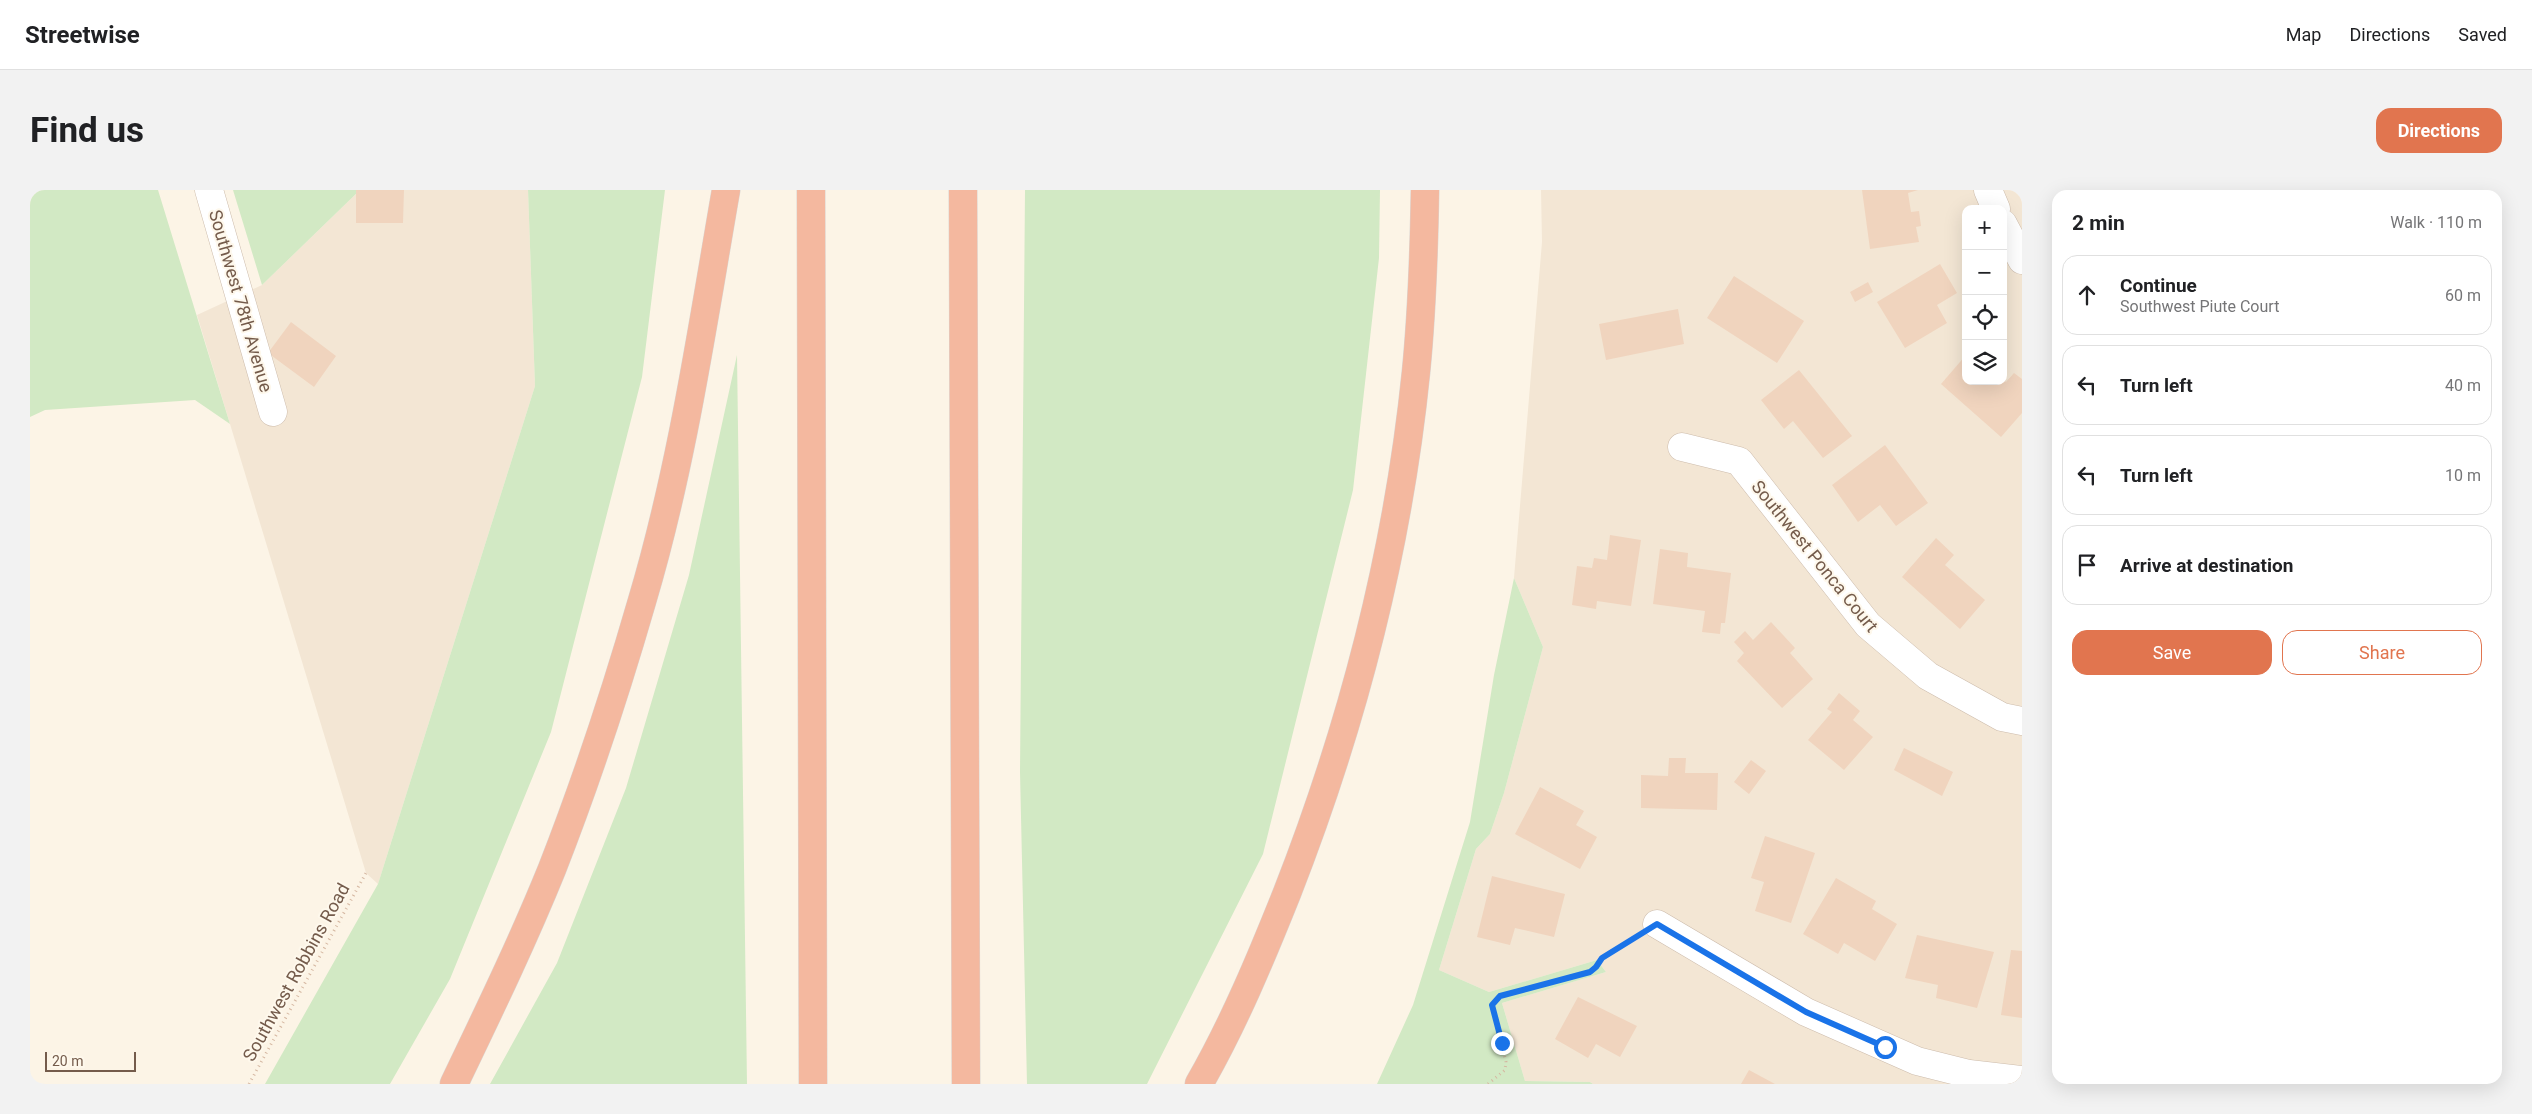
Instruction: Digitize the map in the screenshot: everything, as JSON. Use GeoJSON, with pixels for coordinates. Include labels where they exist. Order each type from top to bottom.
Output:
{"type":"FeatureCollection","features":[{"type":"Feature","properties":{"kind":"highway"},"geometry":{"type":"LineString","coordinates":[[454,1084],[503,981],[552,869],[600,736],[643,600],[685,425],[726,190]]}},
{"type":"Feature","properties":{"kind":"highway"},"geometry":{"type":"LineString","coordinates":[[811,190],[814,1084]]}},
{"type":"Feature","properties":{"kind":"highway"},"geometry":{"type":"LineString","coordinates":[[963,190],[966,1084]]}},
{"type":"Feature","properties":{"kind":"highway"},"geometry":{"type":"LineString","coordinates":[[1199,1084],[1216,1055],[1271,933],[1309,836],[1354,692],[1378,598],[1401,477],[1416,372],[1424,248],[1425,190]]}},
{"type":"Feature","properties":{"kind":"street","name":"Southwest 78th Avenue"},"geometry":{"type":"LineString","coordinates":[[209,190],[273,412]]}},
{"type":"Feature","properties":{"kind":"street"},"geometry":{"type":"LineString","coordinates":[[1988,190],[1994,205]]}},
{"type":"Feature","properties":{"kind":"street"},"geometry":{"type":"LineString","coordinates":[[2007,232],[2022,260]]}},
{"type":"Feature","properties":{"kind":"street","name":"Southwest Ponca Court"},"geometry":{"type":"LineString","coordinates":[[1682,447],[1738,461],[1868,625],[1928,676],[2002,717],[2022,721]]}},
{"type":"Feature","properties":{"kind":"street"},"geometry":{"type":"LineString","coordinates":[[1657,924],[1806,1012],[1917,1062],[1969,1074],[2022,1080]]}},
{"type":"Feature","properties":{"kind":"path","name":"Southwest Robbins Road"},"geometry":{"type":"LineString","coordinates":[[249,1084],[366,874]]}},
{"type":"Feature","properties":{"kind":"path"},"geometry":{"type":"LineString","coordinates":[[1488,1084],[1505,1070],[1506,1062],[1492,1005],[1496,999],[1500,996],[1590,972],[1602,958],[1657,924]]}},
{"type":"Feature","properties":{"kind":"shaded area"},"geometry":{"type":"Polygon","coordinates":[[[360,190],[528,190],[535,386],[378,884],[366,873],[197,315],[262,285],[360,190]]]}},
{"type":"Feature","properties":{"kind":"shaded area"},"geometry":{"type":"Polygon","coordinates":[[[1541,190],[2022,190],[2022,1084],[1593,1084],[1590,1082],[1525,1081],[1502,1003],[1606,972],[1597,960],[1489,992],[1439,970],[1476,849],[1490,834],[1504,793],[1543,647],[1514,578],[1542,242],[1541,190]]]}},
{"type":"Feature","properties":{"kind":"green space"},"geometry":{"type":"Polygon","coordinates":[[[30,190],[158,190],[230,424],[195,400],[45,410],[30,417],[30,190]]]}},
{"type":"Feature","properties":{"kind":"green space"},"geometry":{"type":"Polygon","coordinates":[[[233,190],[360,190],[262,285],[233,190]]]}},
{"type":"Feature","properties":{"kind":"green space"},"geometry":{"type":"Polygon","coordinates":[[[528,190],[665,190],[642,377],[551,732],[450,979],[390,1084],[265,1084],[378,884],[535,386],[528,190]]]}},
{"type":"Feature","properties":{"kind":"green space"},"geometry":{"type":"Polygon","coordinates":[[[1025,190],[1380,190],[1379,258],[1353,490],[1263,854],[1147,1084],[1027,1084],[1020,772],[1025,190]]]}},
{"type":"Feature","properties":{"kind":"green space"},"geometry":{"type":"Polygon","coordinates":[[[737,355],[747,1084],[490,1084],[557,963],[626,788],[689,575],[737,355]]]}},
{"type":"Feature","properties":{"kind":"green space"},"geometry":{"type":"Polygon","coordinates":[[[1514,578],[1543,647],[1504,793],[1490,834],[1476,849],[1439,970],[1489,992],[1597,960],[1606,972],[1502,1003],[1525,1081],[1590,1082],[1593,1084],[1377,1084],[1413,1005],[1470,822],[1494,675],[1514,578]]]}},
{"type":"Feature","properties":{"kind":"building"},"geometry":{"type":"Polygon","coordinates":[[[356,190],[404,190],[403,223],[356,223],[356,190]]]}},
{"type":"Feature","properties":{"kind":"building"},"geometry":{"type":"Polygon","coordinates":[[[1862,190],[1918,190],[1908,193],[1911,212],[1919,211],[1921,226],[1916,227],[1919,242],[1870,249],[1862,190]]]}},
{"type":"Feature","properties":{"kind":"building"},"geometry":{"type":"Polygon","coordinates":[[[1940,264],[1957,293],[1937,305],[1947,323],[1905,348],[1877,302],[1940,264]]]}},
{"type":"Feature","properties":{"kind":"building"},"geometry":{"type":"Polygon","coordinates":[[[1734,276],[1804,321],[1777,363],[1707,318],[1734,276]]]}},
{"type":"Feature","properties":{"kind":"building"},"geometry":{"type":"Polygon","coordinates":[[[1868,282],[1873,292],[1855,302],[1850,292],[1868,282]]]}},
{"type":"Feature","properties":{"kind":"building"},"geometry":{"type":"Polygon","coordinates":[[[1678,309],[1684,344],[1606,360],[1599,324],[1678,309]]]}},
{"type":"Feature","properties":{"kind":"building"},"geometry":{"type":"Polygon","coordinates":[[[291,322],[336,356],[314,387],[268,353],[291,322]]]}},
{"type":"Feature","properties":{"kind":"building"},"geometry":{"type":"Polygon","coordinates":[[[1962,360],[1962,385],[2007,385],[2007,381],[2014,373],[2022,379],[2022,413],[2001,437],[1941,384],[1962,360]]]}},
{"type":"Feature","properties":{"kind":"building"},"geometry":{"type":"Polygon","coordinates":[[[1799,370],[1852,436],[1823,458],[1793,421],[1784,429],[1761,400],[1799,370]]]}},
{"type":"Feature","properties":{"kind":"building"},"geometry":{"type":"Polygon","coordinates":[[[1885,445],[1928,503],[1896,526],[1880,505],[1858,522],[1832,485],[1885,445]]]}},
{"type":"Feature","properties":{"kind":"building"},"geometry":{"type":"Polygon","coordinates":[[[1610,535],[1641,540],[1631,606],[1597,601],[1596,609],[1572,605],[1577,566],[1592,568],[1594,558],[1607,560],[1610,535]]]}},
{"type":"Feature","properties":{"kind":"building"},"geometry":{"type":"Polygon","coordinates":[[[1936,538],[1954,555],[1945,565],[1985,600],[1960,629],[1902,577],[1936,538]]]}},
{"type":"Feature","properties":{"kind":"building"},"geometry":{"type":"Polygon","coordinates":[[[1660,549],[1688,553],[1687,567],[1731,573],[1725,623],[1721,623],[1720,634],[1702,632],[1705,611],[1653,604],[1660,549]]]}},
{"type":"Feature","properties":{"kind":"building"},"geometry":{"type":"Polygon","coordinates":[[[1771,622],[1795,648],[1790,653],[1813,679],[1782,708],[1737,661],[1744,653],[1734,642],[1745,631],[1753,640],[1771,622]]]}},
{"type":"Feature","properties":{"kind":"building"},"geometry":{"type":"Polygon","coordinates":[[[1839,693],[1860,711],[1853,720],[1873,737],[1844,770],[1808,740],[1832,712],[1827,709],[1839,693]]]}},
{"type":"Feature","properties":{"kind":"building"},"geometry":{"type":"Polygon","coordinates":[[[1904,748],[1953,772],[1942,796],[1894,770],[1904,748]]]}},
{"type":"Feature","properties":{"kind":"building"},"geometry":{"type":"Polygon","coordinates":[[[1669,758],[1686,758],[1685,773],[1718,773],[1717,810],[1641,808],[1641,775],[1668,776],[1669,758]]]}},
{"type":"Feature","properties":{"kind":"building"},"geometry":{"type":"Polygon","coordinates":[[[1751,760],[1766,771],[1749,794],[1734,782],[1751,760]]]}},
{"type":"Feature","properties":{"kind":"building"},"geometry":{"type":"Polygon","coordinates":[[[1540,787],[1584,811],[1576,825],[1597,837],[1580,869],[1515,834],[1540,787]]]}},
{"type":"Feature","properties":{"kind":"building"},"geometry":{"type":"Polygon","coordinates":[[[1765,836],[1815,853],[1791,923],[1755,911],[1764,882],[1751,878],[1765,836]]]}},
{"type":"Feature","properties":{"kind":"building"},"geometry":{"type":"Polygon","coordinates":[[[1492,876],[1565,894],[1554,937],[1515,928],[1510,945],[1477,937],[1492,876]]]}},
{"type":"Feature","properties":{"kind":"building"},"geometry":{"type":"Polygon","coordinates":[[[1836,878],[1876,901],[1872,909],[1897,924],[1875,961],[1844,943],[1838,954],[1803,934],[1836,878]]]}},
{"type":"Feature","properties":{"kind":"building"},"geometry":{"type":"Polygon","coordinates":[[[1917,935],[1994,952],[1977,1008],[1936,998],[1938,985],[1905,978],[1917,935]]]}},
{"type":"Feature","properties":{"kind":"building"},"geometry":{"type":"Polygon","coordinates":[[[2011,950],[2022,951],[2022,1018],[2001,1015],[2011,950]]]}},
{"type":"Feature","properties":{"kind":"building"},"geometry":{"type":"Polygon","coordinates":[[[1578,997],[1637,1026],[1620,1057],[1596,1044],[1588,1058],[1555,1039],[1578,997]]]}},
{"type":"Feature","properties":{"kind":"building"},"geometry":{"type":"Polygon","coordinates":[[[1749,1070],[1775,1084],[1741,1084],[1749,1070]]]}},
{"type":"Feature","properties":{"kind":"route"},"geometry":{"type":"LineString","coordinates":[[1502,1043],[1492,1005],[1496,999],[1500,996],[1590,972],[1602,958],[1657,924],[1806,1012],[1885,1047]]}}]}
